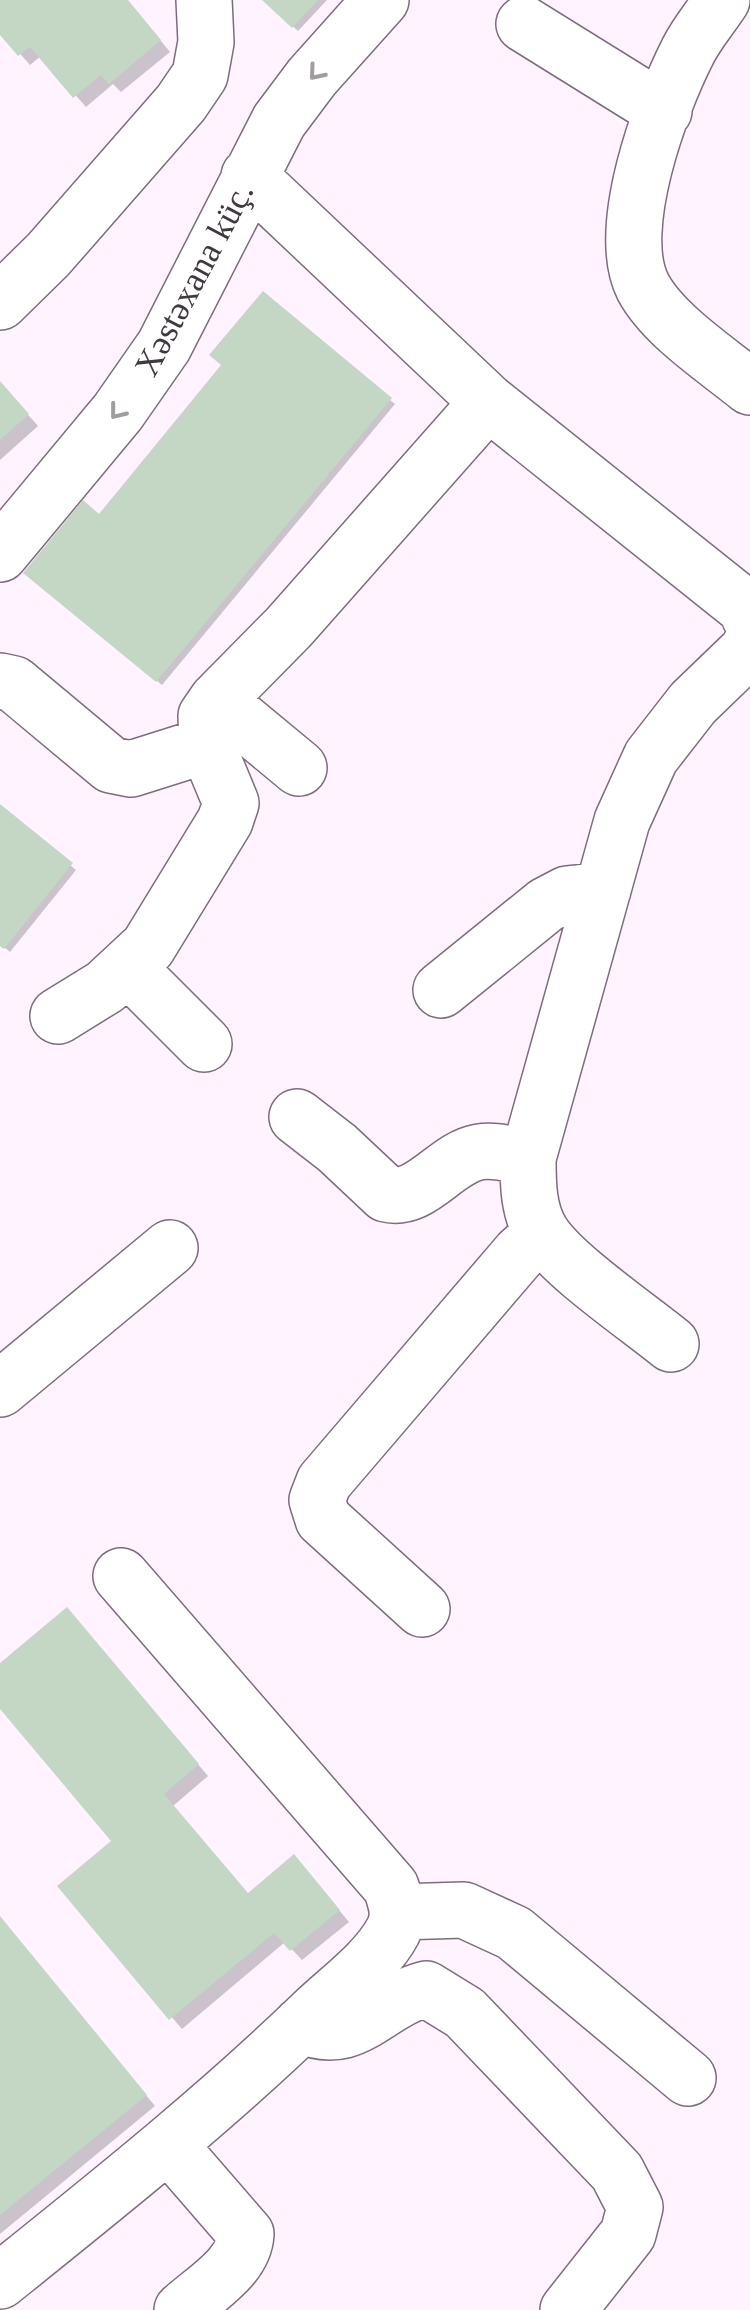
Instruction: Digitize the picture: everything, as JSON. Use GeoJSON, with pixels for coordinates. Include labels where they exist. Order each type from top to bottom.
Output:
{"type":"FeatureCollection","features":[{"type":"Feature","properties":{"kind":"street"},"geometry":{"type":"LineString","coordinates":[[0,302],[60,241],[181,103],[200,75],[206,42],[204,0]]}},
{"type":"Feature","properties":{"kind":"street","name":"Xəstəxana küç."},"geometry":{"type":"LineString","coordinates":[[0,554],[118,412],[164,346],[279,121],[312,77],[381,0]]}},
{"type":"Feature","properties":{"kind":"street"},"geometry":{"type":"LineString","coordinates":[[722,0],[688,50],[664,111],[637,192],[632,255],[644,289],[676,326],[750,387]]}},
{"type":"Feature","properties":{"kind":"street"},"geometry":{"type":"LineString","coordinates":[[524,24],[664,111]]}},
{"type":"Feature","properties":{"kind":"street"},"geometry":{"type":"LineString","coordinates":[[249,176],[488,402],[746,608],[750,618]]}},
{"type":"Feature","properties":{"kind":"street"},"geometry":{"type":"LineString","coordinates":[[0,681],[14,684],[111,765],[130,769],[212,723],[289,628],[488,402]]}},
{"type":"Feature","properties":{"kind":"street"},"geometry":{"type":"LineString","coordinates":[[671,1344],[542,1234],[528,1185],[528,1158],[622,821],[650,757],[693,703],[750,645]]}},
{"type":"Feature","properties":{"kind":"street"},"geometry":{"type":"LineString","coordinates":[[212,723],[299,768]]}},
{"type":"Feature","properties":{"kind":"street"},"geometry":{"type":"LineString","coordinates":[[58,1016],[105,988],[148,947],[225,821],[231,803],[212,723]]}},
{"type":"Feature","properties":{"kind":"street"},"geometry":{"type":"LineString","coordinates":[[441,990],[546,905],[567,894],[603,890]]}},
{"type":"Feature","properties":{"kind":"street"},"geometry":{"type":"LineString","coordinates":[[128,968],[204,1044]]}},
{"type":"Feature","properties":{"kind":"street"},"geometry":{"type":"LineString","coordinates":[[298,1117],[386,1194],[396,1196],[410,1194],[456,1160],[478,1152],[496,1151],[528,1158]]}},
{"type":"Feature","properties":{"kind":"street"},"geometry":{"type":"LineString","coordinates":[[422,1609],[323,1519],[317,1500],[324,1482],[520,1253],[542,1234]]}},
{"type":"Feature","properties":{"kind":"street"},"geometry":{"type":"LineString","coordinates":[[0,1389],[170,1248]]}},
{"type":"Feature","properties":{"kind":"street"},"geometry":{"type":"LineString","coordinates":[[0,2281],[168,2144],[301,2025],[384,1946],[398,1912],[391,1887],[122,1576]]}},
{"type":"Feature","properties":{"kind":"street"},"geometry":{"type":"LineString","coordinates":[[398,1912],[464,1910],[514,1933],[688,2078]]}},
{"type":"Feature","properties":{"kind":"street"},"geometry":{"type":"LineString","coordinates":[[301,2025],[321,2035],[346,2032],[406,1994],[426,1989],[465,2013],[617,2172],[635,2208],[628,2234],[568,2310]]}},
{"type":"Feature","properties":{"kind":"street"},"geometry":{"type":"LineString","coordinates":[[168,2144],[246,2234],[245,2248],[236,2262],[182,2310]]}},
{"type":"Feature","properties":{"kind":"building"},"geometry":{"type":"Polygon","coordinates":[[[0,0],[128,0],[161,40],[109,84],[101,75],[73,98],[30,47],[18,56],[0,35],[0,0]]]}},
{"type":"Feature","properties":{"kind":"building"},"geometry":{"type":"Polygon","coordinates":[[[262,0],[318,0],[292,28],[262,0]]]}},
{"type":"Feature","properties":{"kind":"building"},"geometry":{"type":"Polygon","coordinates":[[[263,291],[392,398],[156,682],[23,573],[83,500],[99,514],[221,365],[209,355],[263,291]]]}},
{"type":"Feature","properties":{"kind":"building"},"geometry":{"type":"Polygon","coordinates":[[[0,381],[29,414],[0,440],[0,381]]]}},
{"type":"Feature","properties":{"kind":"building"},"geometry":{"type":"Polygon","coordinates":[[[0,804],[73,863],[4,949],[0,946],[0,804]]]}},
{"type":"Feature","properties":{"kind":"building"},"geometry":{"type":"Polygon","coordinates":[[[67,1607],[199,1764],[164,1794],[248,1893],[294,1854],[340,1910],[290,1951],[274,1933],[169,2020],[57,1886],[111,1841],[0,1709],[0,1663],[67,1607]]]}},
{"type":"Feature","properties":{"kind":"building"},"geometry":{"type":"Polygon","coordinates":[[[0,1916],[147,2095],[0,2215],[0,1916]]]}}]}
